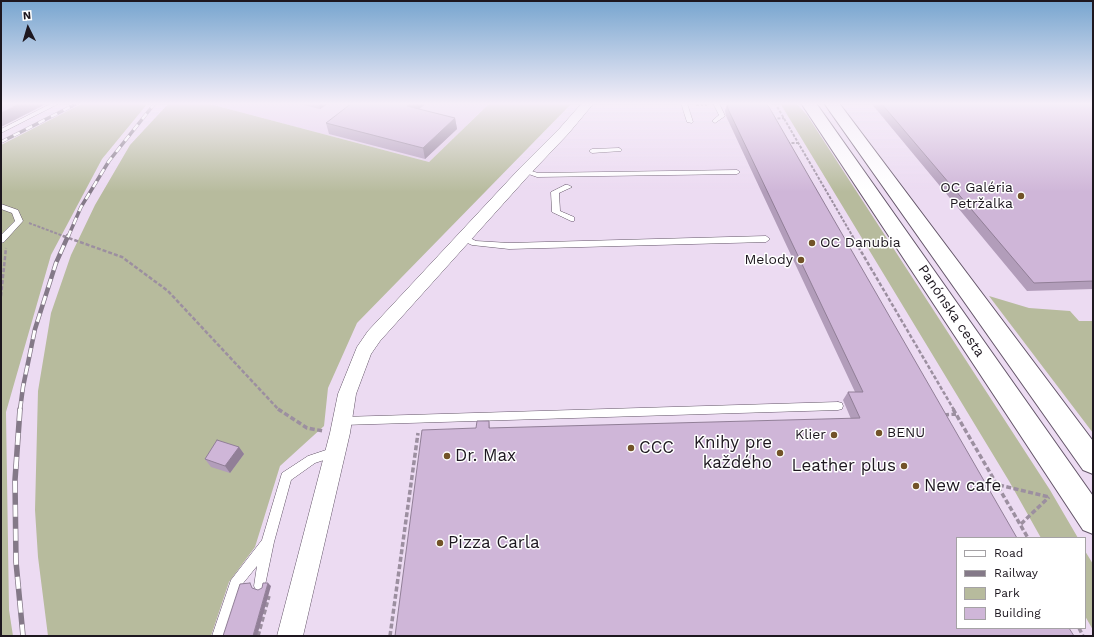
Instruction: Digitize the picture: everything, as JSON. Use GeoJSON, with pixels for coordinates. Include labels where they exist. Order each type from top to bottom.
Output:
{"type":"FeatureCollection","features":[{"type":"Feature","properties":{"kind":"main road","name":"Panónska cesta"},"geometry":{"type":"LineString","coordinates":[[826,133],[1093,520]]}},
{"type":"Feature","properties":{"kind":"main road","name":"Panónska cesta"},"geometry":{"type":"LineString","coordinates":[[853,133],[1093,462]]}},
{"type":"Feature","properties":{"kind":"street"},"geometry":{"type":"LineString","coordinates":[[290,636],[339,435],[347,394],[363,352],[374,336],[525,171],[562,133]]}},
{"type":"Feature","properties":{"kind":"street"},"geometry":{"type":"LineString","coordinates":[[1066,425],[1093,447]]}},
{"type":"Feature","properties":{"kind":"lane"},"geometry":{"type":"LineString","coordinates":[[592,151],[619,150]]}},
{"type":"Feature","properties":{"kind":"lane"},"geometry":{"type":"LineString","coordinates":[[525,171],[537,175],[737,172]]}},
{"type":"Feature","properties":{"kind":"lane"},"geometry":{"type":"LineString","coordinates":[[568,187],[555,192],[556,212],[571,219]]}},
{"type":"Feature","properties":{"kind":"lane"},"geometry":{"type":"LineString","coordinates":[[1,206],[15,212],[18,221],[1,240]]}},
{"type":"Feature","properties":{"kind":"lane"},"geometry":{"type":"LineString","coordinates":[[464,238],[475,243],[509,246],[766,240]]}},
{"type":"Feature","properties":{"kind":"lane"},"geometry":{"type":"LineString","coordinates":[[260,586],[268,542],[286,477],[312,459],[339,435],[838,406]]}},
{"type":"Feature","properties":{"kind":"lane"},"geometry":{"type":"LineString","coordinates":[[219,636],[235,584],[268,542]]}},
{"type":"Feature","properties":{"kind":"path"},"geometry":{"type":"LineString","coordinates":[[793,133],[956,414],[999,485],[1027,537]]}},
{"type":"Feature","properties":{"kind":"path"},"geometry":{"type":"LineString","coordinates":[[786,143],[798,142]]}},
{"type":"Feature","properties":{"kind":"path"},"geometry":{"type":"LineString","coordinates":[[18,221],[35,224],[122,257],[168,291],[279,410],[307,428],[339,435]]}},
{"type":"Feature","properties":{"kind":"path"},"geometry":{"type":"LineString","coordinates":[[1,296],[7,234]]}},
{"type":"Feature","properties":{"kind":"path"},"geometry":{"type":"LineString","coordinates":[[941,415],[956,414]]}},
{"type":"Feature","properties":{"kind":"path"},"geometry":{"type":"LineString","coordinates":[[390,636],[418,433]]}},
{"type":"Feature","properties":{"kind":"path"},"geometry":{"type":"LineString","coordinates":[[999,485],[1049,497],[1020,524]]}},
{"type":"Feature","properties":{"kind":"shaded area"},"geometry":{"type":"Polygon","coordinates":[[[318,133],[459,133],[429,162],[318,133]]]}},
{"type":"Feature","properties":{"kind":"green space"},"geometry":{"type":"Polygon","coordinates":[[[25,133],[124,133],[102,159],[51,255],[6,412],[9,610],[13,636],[1,636],[1,145],[25,133]]]}},
{"type":"Feature","properties":{"kind":"green space"},"geometry":{"type":"Polygon","coordinates":[[[141,133],[318,133],[429,162],[459,133],[543,133],[357,323],[328,388],[324,426],[280,466],[255,547],[229,582],[211,636],[48,636],[38,557],[35,510],[38,391],[51,313],[71,255],[95,205],[130,145],[141,133]]]}},
{"type":"Feature","properties":{"kind":"green space"},"geometry":{"type":"Polygon","coordinates":[[[798,133],[818,133],[1050,490],[1077,537],[1040,537],[1009,481],[798,133]]]}},
{"type":"Feature","properties":{"kind":"green space"},"geometry":{"type":"Polygon","coordinates":[[[989,296],[1029,308],[1070,311],[1079,321],[1093,321],[1093,433],[989,296]]]}},
{"type":"Feature","properties":{"kind":"green space"},"geometry":{"type":"Polygon","coordinates":[[[1086,553],[1093,564],[1093,630],[1086,618],[1086,553]]]}},
{"type":"Feature","properties":{"kind":"building"},"geometry":{"type":"Polygon","coordinates":[[[364,133],[439,133],[423,148],[364,133]]]}},
{"type":"Feature","properties":{"kind":"building"},"geometry":{"type":"Polygon","coordinates":[[[739,133],[784,133],[1016,537],[956,537],[956,629],[1070,629],[1074,636],[395,636],[422,430],[476,428],[477,421],[489,421],[489,428],[860,418],[848,392],[863,392],[739,133]]]}},
{"type":"Feature","properties":{"kind":"building","name":"OC Galéria Petržalka"},"geometry":{"type":"Polygon","coordinates":[[[906,133],[1093,133],[1093,281],[1034,283],[906,133]]]}},
{"type":"Feature","properties":{"kind":"building"},"geometry":{"type":"Polygon","coordinates":[[[217,440],[239,447],[225,466],[205,459],[217,440]]]}},
{"type":"Feature","properties":{"kind":"building"},"geometry":{"type":"Polygon","coordinates":[[[250,583],[252,588],[258,590],[262,588],[263,583],[268,583],[253,636],[223,636],[240,584],[250,583]]]}},
{"type":"Feature","properties":{"kind":"railway"},"geometry":{"type":"LineString","coordinates":[[1,142],[19,133]]}},
{"type":"Feature","properties":{"kind":"railway"},"geometry":{"type":"LineString","coordinates":[[68,237],[81,207],[109,161],[131,133]]}},
{"type":"Feature","properties":{"kind":"railway"},"geometry":{"type":"LineString","coordinates":[[20,410],[23,387],[35,329],[56,263],[68,236]]}},
{"type":"Feature","properties":{"kind":"railway"},"geometry":{"type":"LineString","coordinates":[[20,409],[15,480],[16,562],[23,636]]}},
{"type":"Feature","properties":{"kind":"place","name":"OC Galéria Petržalka"},"geometry":{"type":"Point","coordinates":[1021,196]}},
{"type":"Feature","properties":{"kind":"place","name":"OC Danubia"},"geometry":{"type":"Point","coordinates":[812,243]}},
{"type":"Feature","properties":{"kind":"place","name":"Melody"},"geometry":{"type":"Point","coordinates":[801,260]}},
{"type":"Feature","properties":{"kind":"place","name":"BENU"},"geometry":{"type":"Point","coordinates":[879,433]}},
{"type":"Feature","properties":{"kind":"place","name":"Klier"},"geometry":{"type":"Point","coordinates":[834,435]}},
{"type":"Feature","properties":{"kind":"place","name":"CCC"},"geometry":{"type":"Point","coordinates":[631,448]}},
{"type":"Feature","properties":{"kind":"place","name":"Knihy pre každého"},"geometry":{"type":"Point","coordinates":[780,453]}},
{"type":"Feature","properties":{"kind":"place","name":"Dr. Max"},"geometry":{"type":"Point","coordinates":[447,456]}},
{"type":"Feature","properties":{"kind":"place","name":"Leather plus"},"geometry":{"type":"Point","coordinates":[904,466]}},
{"type":"Feature","properties":{"kind":"place","name":"New cafe"},"geometry":{"type":"Point","coordinates":[916,486]}},
{"type":"Feature","properties":{"kind":"place","name":"Pizza Carla"},"geometry":{"type":"Point","coordinates":[440,543]}}]}
